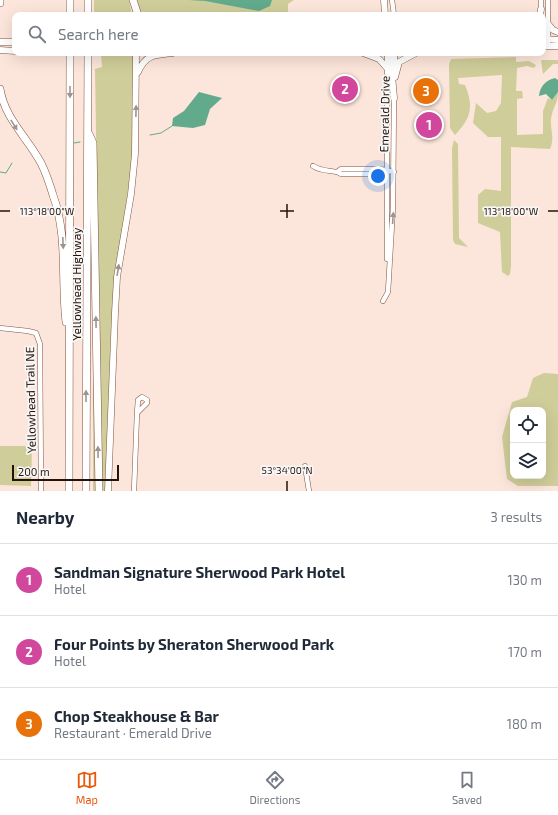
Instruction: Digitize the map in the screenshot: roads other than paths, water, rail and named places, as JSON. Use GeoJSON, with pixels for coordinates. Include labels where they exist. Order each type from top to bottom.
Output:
{"type":"FeatureCollection","features":[{"type":"Feature","properties":{"kind":"highway"},"geometry":{"type":"LineString","coordinates":[[70,0],[70,12]]}},
{"type":"Feature","properties":{"kind":"highway"},"geometry":{"type":"LineString","coordinates":[[88,0],[88,12]]}},
{"type":"Feature","properties":{"kind":"highway"},"geometry":{"type":"LineString","coordinates":[[133,0],[135,12]]}},
{"type":"Feature","properties":{"kind":"highway"},"geometry":{"type":"LineString","coordinates":[[133,0],[137,12]]}},
{"type":"Feature","properties":{"kind":"highway","name":"Yellowhead Highway"},"geometry":{"type":"LineString","coordinates":[[69,491],[70,56]]}},
{"type":"Feature","properties":{"kind":"highway","name":"Yellowhead Highway"},"geometry":{"type":"LineString","coordinates":[[86,491],[88,56]]}},
{"type":"Feature","properties":{"kind":"highway"},"geometry":{"type":"LineString","coordinates":[[0,89],[2,102],[8,115],[41,163],[60,216],[63,238],[65,311],[70,356]]}},
{"type":"Feature","properties":{"kind":"highway"},"geometry":{"type":"LineString","coordinates":[[88,131],[93,143],[99,491]]}},
{"type":"Feature","properties":{"kind":"main road"},"geometry":{"type":"LineString","coordinates":[[384,0],[386,12]]}},
{"type":"Feature","properties":{"kind":"main road"},"geometry":{"type":"LineString","coordinates":[[548,24],[553,30],[558,32]]}},
{"type":"Feature","properties":{"kind":"main road"},"geometry":{"type":"LineString","coordinates":[[546,43],[558,40]]}},
{"type":"Feature","properties":{"kind":"main road"},"geometry":{"type":"LineString","coordinates":[[0,42],[12,42]]}},
{"type":"Feature","properties":{"kind":"main road"},"geometry":{"type":"LineString","coordinates":[[546,43],[558,46]]}},
{"type":"Feature","properties":{"kind":"main road"},"geometry":{"type":"LineString","coordinates":[[0,50],[12,51]]}},
{"type":"Feature","properties":{"kind":"main road"},"geometry":{"type":"LineString","coordinates":[[108,491],[114,313],[117,277],[131,194],[135,154],[136,56]]}},
{"type":"Feature","properties":{"kind":"main road"},"geometry":{"type":"LineString","coordinates":[[136,76],[146,59],[154,56]]}},
{"type":"Feature","properties":{"kind":"main road"},"geometry":{"type":"LineString","coordinates":[[371,56],[379,59],[387,68]]}},
{"type":"Feature","properties":{"kind":"main road"},"geometry":{"type":"LineString","coordinates":[[388,56],[394,98]]}},
{"type":"Feature","properties":{"kind":"main road"},"geometry":{"type":"LineString","coordinates":[[394,77],[399,62],[410,56]]}},
{"type":"Feature","properties":{"kind":"street"},"geometry":{"type":"LineString","coordinates":[[392,0],[394,12]]}},
{"type":"Feature","properties":{"kind":"street"},"geometry":{"type":"LineString","coordinates":[[541,0],[541,12]]}},
{"type":"Feature","properties":{"kind":"street"},"geometry":{"type":"LineString","coordinates":[[546,43],[548,0]]}},
{"type":"Feature","properties":{"kind":"street","name":"Emerald Drive"},"geometry":{"type":"LineString","coordinates":[[383,301],[388,292],[386,172],[388,56]]}},
{"type":"Feature","properties":{"kind":"street","name":"Emerald Drive"},"geometry":{"type":"LineString","coordinates":[[388,271],[393,215],[395,56]]}},
{"type":"Feature","properties":{"kind":"street"},"geometry":{"type":"LineString","coordinates":[[313,166],[321,171],[337,172],[341,174],[380,174],[394,172]]}},
{"type":"Feature","properties":{"kind":"street","name":"Yellowhead Trail NE"},"geometry":{"type":"LineString","coordinates":[[0,328],[36,333],[40,344],[41,491]]}},
{"type":"Feature","properties":{"kind":"street"},"geometry":{"type":"LineString","coordinates":[[134,491],[137,414]]}},
{"type":"Feature","properties":{"kind":"street"},"geometry":{"type":"LineString","coordinates":[[305,466],[309,491]]}},
{"type":"Feature","properties":{"kind":"waterway"},"geometry":{"type":"LineString","coordinates":[[150,135],[161,133],[172,126]]}},
{"type":"Feature","properties":{"kind":"waterway"},"geometry":{"type":"LineString","coordinates":[[74,143],[80,142]]}},
{"type":"Feature","properties":{"kind":"waterway"},"geometry":{"type":"LineString","coordinates":[[0,172],[6,173],[12,163]]}},
{"type":"Feature","properties":{"kind":"place","name":"Four Points by Sheraton Sherwood Park"},"geometry":{"type":"Point","coordinates":[345,89]}},
{"type":"Feature","properties":{"kind":"place","name":"Chop Steakhouse & Bar"},"geometry":{"type":"Point","coordinates":[426,91]}},
{"type":"Feature","properties":{"kind":"place","name":"Sandman Signature Sherwood Park Hotel"},"geometry":{"type":"Point","coordinates":[429,125]}}]}
